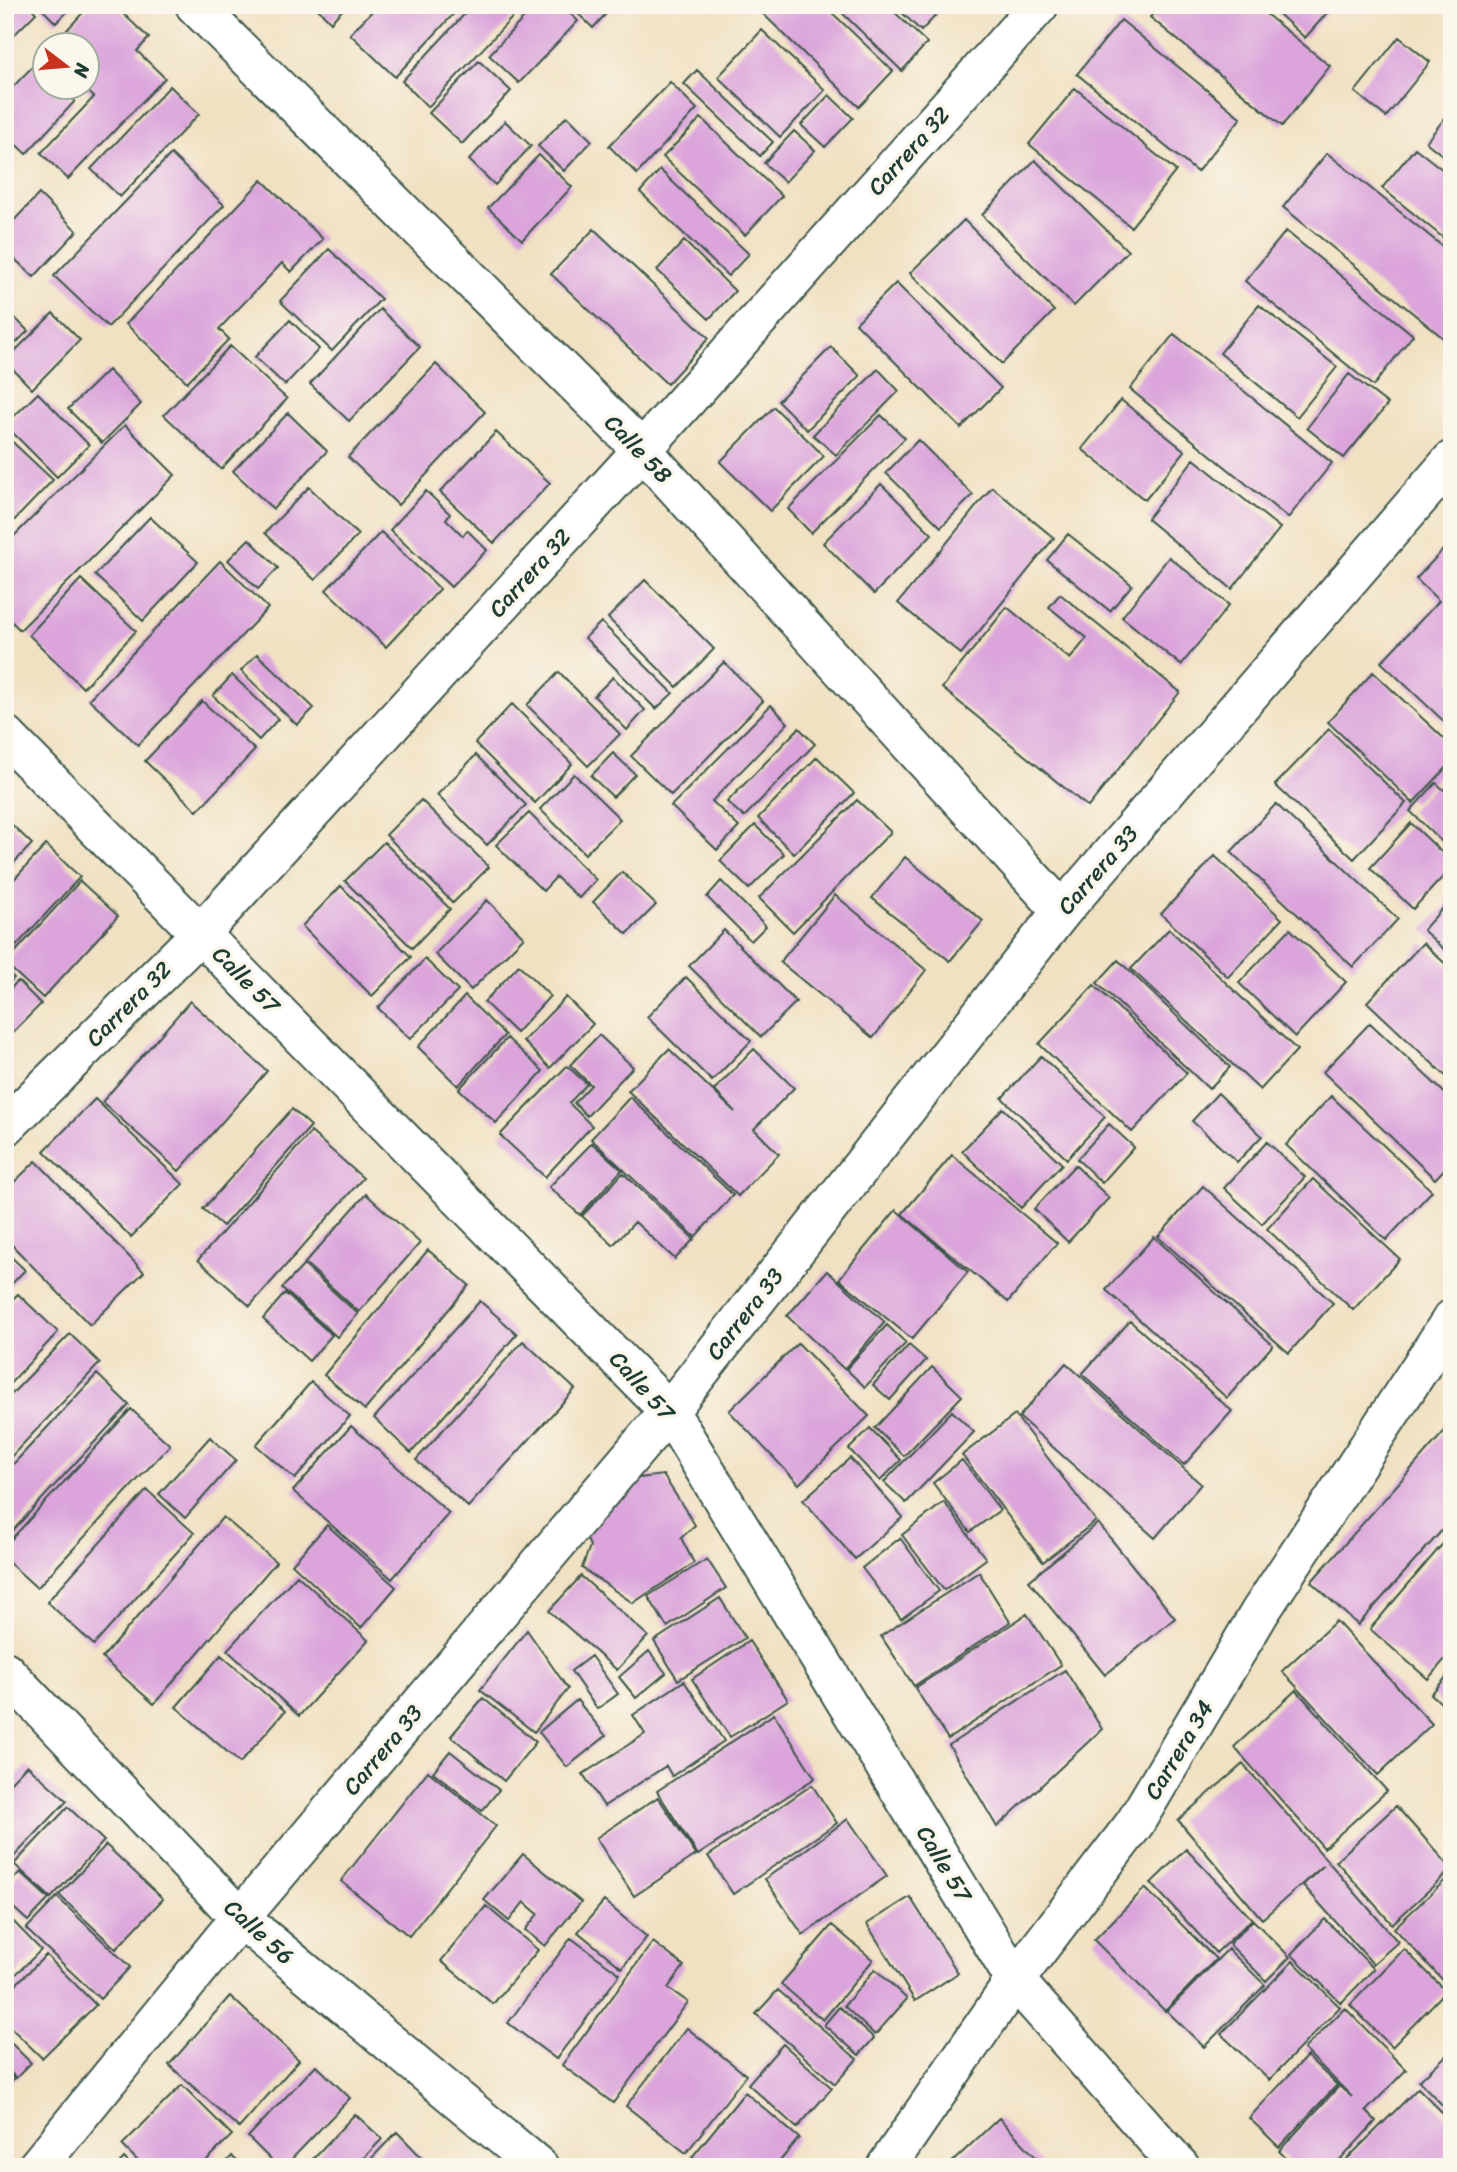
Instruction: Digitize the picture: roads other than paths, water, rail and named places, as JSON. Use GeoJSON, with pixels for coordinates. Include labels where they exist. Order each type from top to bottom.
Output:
{"type":"FeatureCollection","features":[{"type":"Feature","properties":{"kind":"street","name":"Calle 58"},"geometry":{"type":"LineString","coordinates":[[195,5],[642,450],[1062,911]]}},
{"type":"Feature","properties":{"kind":"street","name":"Carrera 32"},"geometry":{"type":"LineString","coordinates":[[5,1126],[200,934],[642,450],[1039,5]]}},
{"type":"Feature","properties":{"kind":"street","name":"Carrera 33"},"geometry":{"type":"LineString","coordinates":[[37,2167],[240,1918],[669,1411],[1062,911],[1452,460]]}},
{"type":"Feature","properties":{"kind":"street","name":"Calle 57"},"geometry":{"type":"LineString","coordinates":[[5,735],[669,1411],[1015,1980],[1180,2167]]}},
{"type":"Feature","properties":{"kind":"street","name":"Carrera 34"},"geometry":{"type":"LineString","coordinates":[[886,2167],[1015,1980],[1135,1823],[1260,1612],[1452,1319]]}},
{"type":"Feature","properties":{"kind":"street","name":"Calle 56"},"geometry":{"type":"LineString","coordinates":[[5,1671],[240,1918],[539,2167]]}}]}
